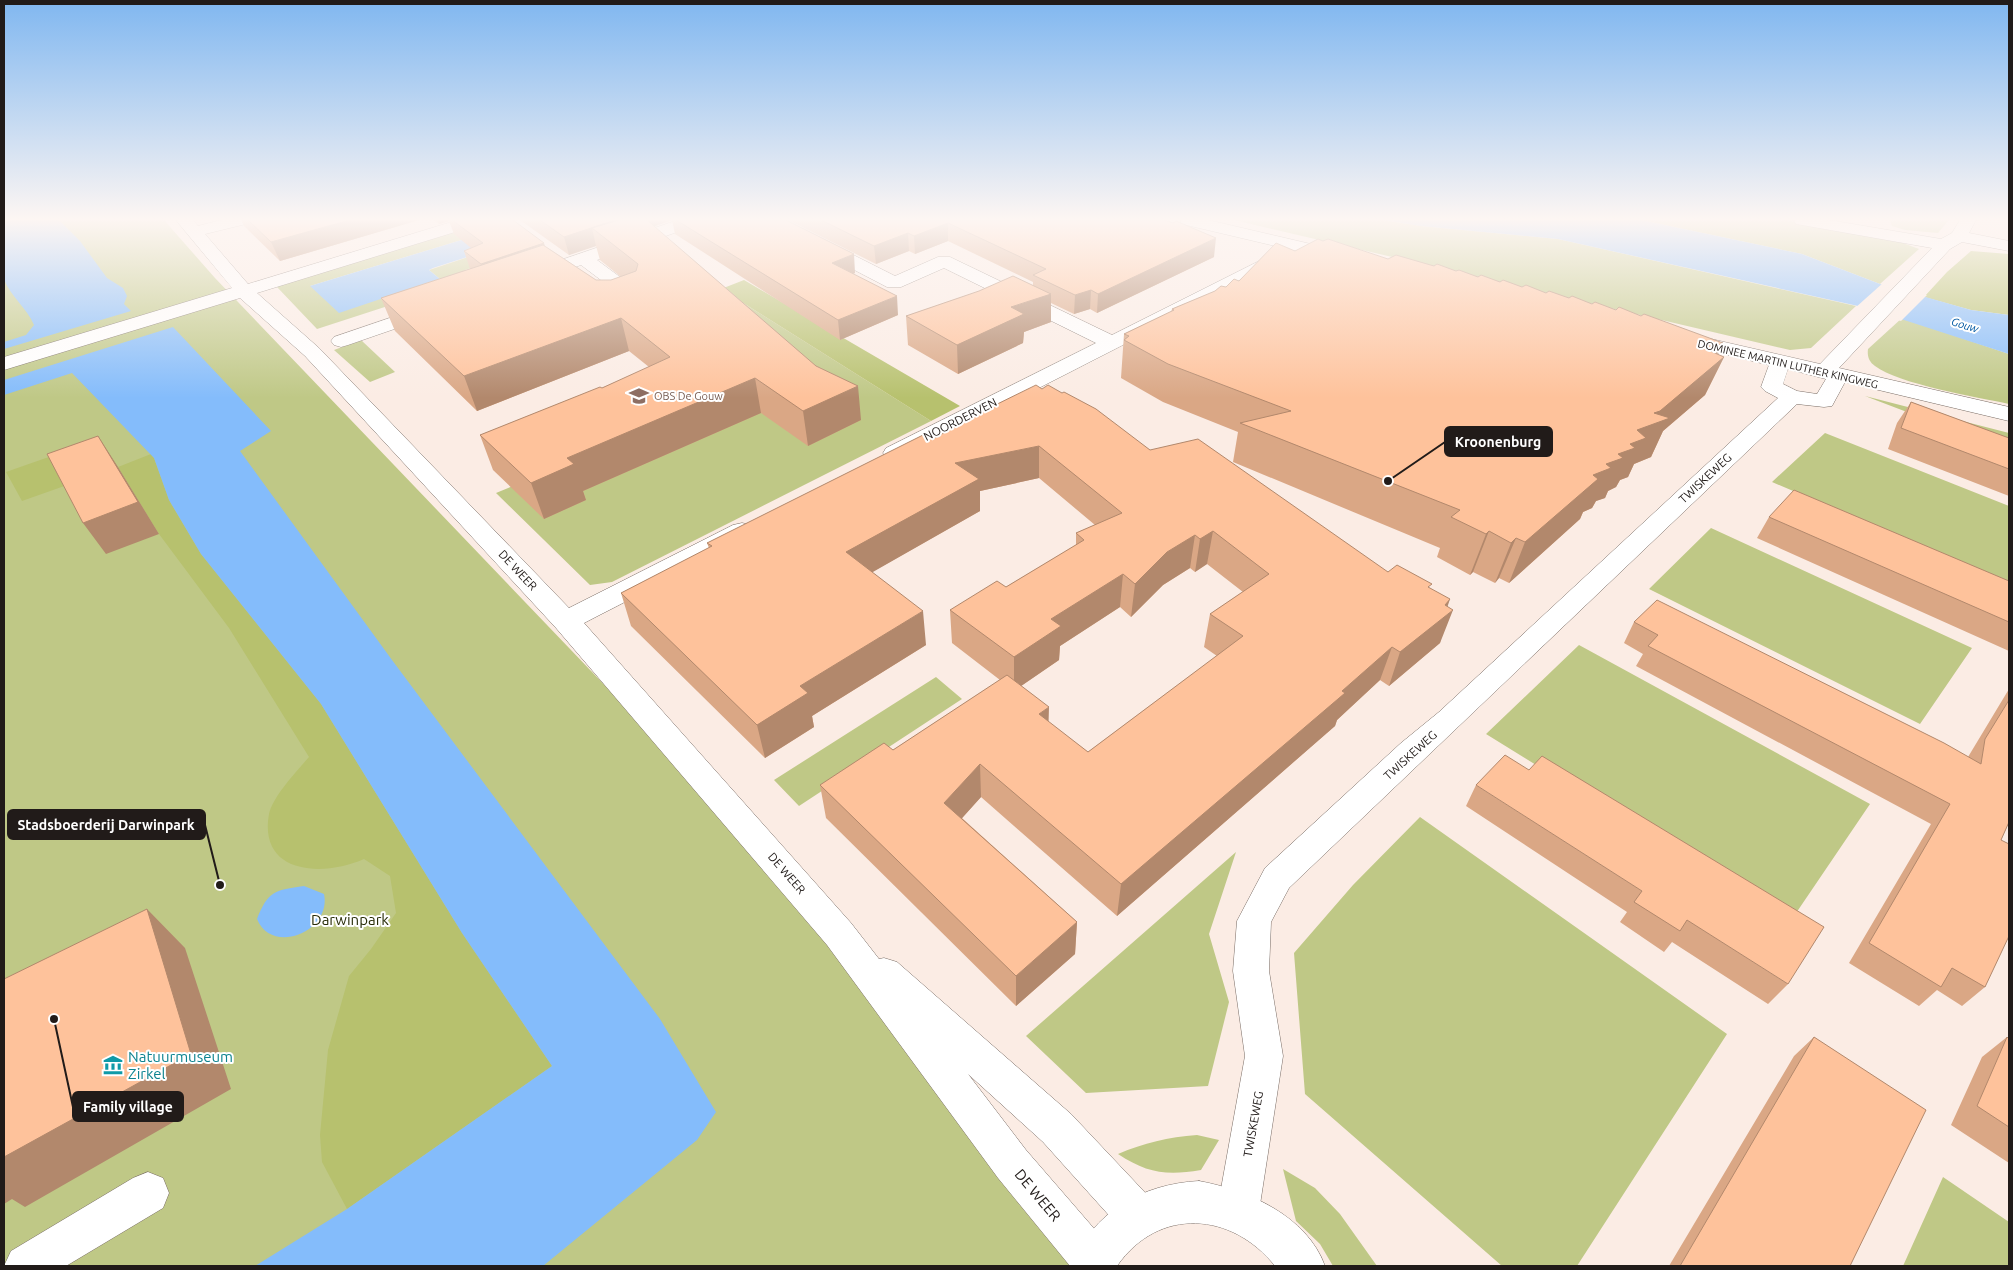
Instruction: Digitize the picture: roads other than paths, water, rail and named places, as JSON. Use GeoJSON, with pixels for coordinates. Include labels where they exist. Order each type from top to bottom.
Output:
{"type":"FeatureCollection","features":[{"type":"Feature","properties":{"kind":"street","name":"DE WEER"},"geometry":{"type":"LineString","coordinates":[[234,279],[243,290],[312,352],[566,621],[839,934],[1012,1164],[1095,1264]]}},
{"type":"Feature","properties":{"kind":"street"},"geometry":{"type":"LineString","coordinates":[[4,364],[279,279]]}},
{"type":"Feature","properties":{"kind":"street"},"geometry":{"type":"LineString","coordinates":[[597,279],[636,298],[612,307]]}},
{"type":"Feature","properties":{"kind":"street"},"geometry":{"type":"LineString","coordinates":[[887,279],[894,283],[902,279]]}},
{"type":"Feature","properties":{"kind":"street"},"geometry":{"type":"LineString","coordinates":[[982,279],[1111,342]]}},
{"type":"Feature","properties":{"kind":"street","name":"NOORDERVEN"},"geometry":{"type":"LineString","coordinates":[[875,463],[1237,279]]}},
{"type":"Feature","properties":{"kind":"street"},"geometry":{"type":"LineString","coordinates":[[1780,362],[1772,387],[1792,397],[1824,401],[1831,374],[1862,329],[1914,279]]}},
{"type":"Feature","properties":{"kind":"street"},"geometry":{"type":"LineString","coordinates":[[341,341],[443,306]]}},
{"type":"Feature","properties":{"kind":"street","name":"DOMINEE MARTIN LUTHER KINGWEG"},"geometry":{"type":"LineString","coordinates":[[1665,335],[2009,414]]}},
{"type":"Feature","properties":{"kind":"street","name":"TWISKEWEG"},"geometry":{"type":"LineString","coordinates":[[1238,1211],[1264,1056],[1251,971],[1254,921],[1277,878],[1412,751],[1449,720],[1792,397]]}},
{"type":"Feature","properties":{"kind":"street"},"geometry":{"type":"LineString","coordinates":[[566,621],[760,522]]}},
{"type":"Feature","properties":{"kind":"street","name":"DE WEER"},"geometry":{"type":"LineString","coordinates":[[839,934],[1057,1128],[1138,1216]]}},
{"type":"Feature","properties":{"kind":"street"},"geometry":{"type":"LineString","coordinates":[[26,1266],[148,1193]]}},
{"type":"Feature","properties":{"kind":"street"},"geometry":{"type":"LineString","coordinates":[[1095,1264],[1107,1244],[1138,1216],[1155,1207],[1175,1202],[1195,1201],[1238,1211],[1257,1221],[1277,1236],[1302,1266]]}},
{"type":"Feature","properties":{"kind":"water"},"geometry":{"type":"Polygon","coordinates":[[[4,279],[109,279],[123,288],[127,296],[124,304],[131,311],[4,349],[4,342],[26,335],[34,325],[4,279]]]}},
{"type":"Feature","properties":{"kind":"water"},"geometry":{"type":"Polygon","coordinates":[[[332,279],[439,279],[339,313],[310,286],[332,279]]]}},
{"type":"Feature","properties":{"kind":"water","name":"Gouw"},"geometry":{"type":"Polygon","coordinates":[[[1738,279],[1868,279],[1971,310],[2009,315],[2009,354],[1867,308],[1738,279]]]}},
{"type":"Feature","properties":{"kind":"water"},"geometry":{"type":"Polygon","coordinates":[[[173,327],[271,431],[240,451],[392,660],[660,1019],[716,1112],[697,1140],[543,1266],[255,1266],[347,1209],[552,1066],[462,933],[321,704],[201,554],[169,500],[154,458],[72,373],[4,395],[4,380],[173,327]]]}},
{"type":"Feature","properties":{"kind":"water"},"geometry":{"type":"Polygon","coordinates":[[[304,886],[324,894],[324,907],[319,919],[310,928],[299,934],[287,937],[275,936],[265,930],[257,919],[269,897],[279,891],[304,886]]]}},
{"type":"Feature","properties":{"kind":"place","name":"OBS De Gouw"},"geometry":{"type":"Point","coordinates":[639,396]}},
{"type":"Feature","properties":{"kind":"place","name":"Kroonenburg"},"geometry":{"type":"Point","coordinates":[1388,481]}},
{"type":"Feature","properties":{"kind":"place","name":"Stadsboerderij Darwinpark"},"geometry":{"type":"Point","coordinates":[220,885]}},
{"type":"Feature","properties":{"kind":"place","name":"Family village"},"geometry":{"type":"Point","coordinates":[54,1019]}},
{"type":"Feature","properties":{"kind":"place","name":"Natuurmuseum Zirkel"},"geometry":{"type":"Point","coordinates":[113,1065]}},
{"type":"Feature","properties":{"kind":"park label","name":"Darwinpark"},"geometry":{"type":"Point","coordinates":[350,919]}}]}
